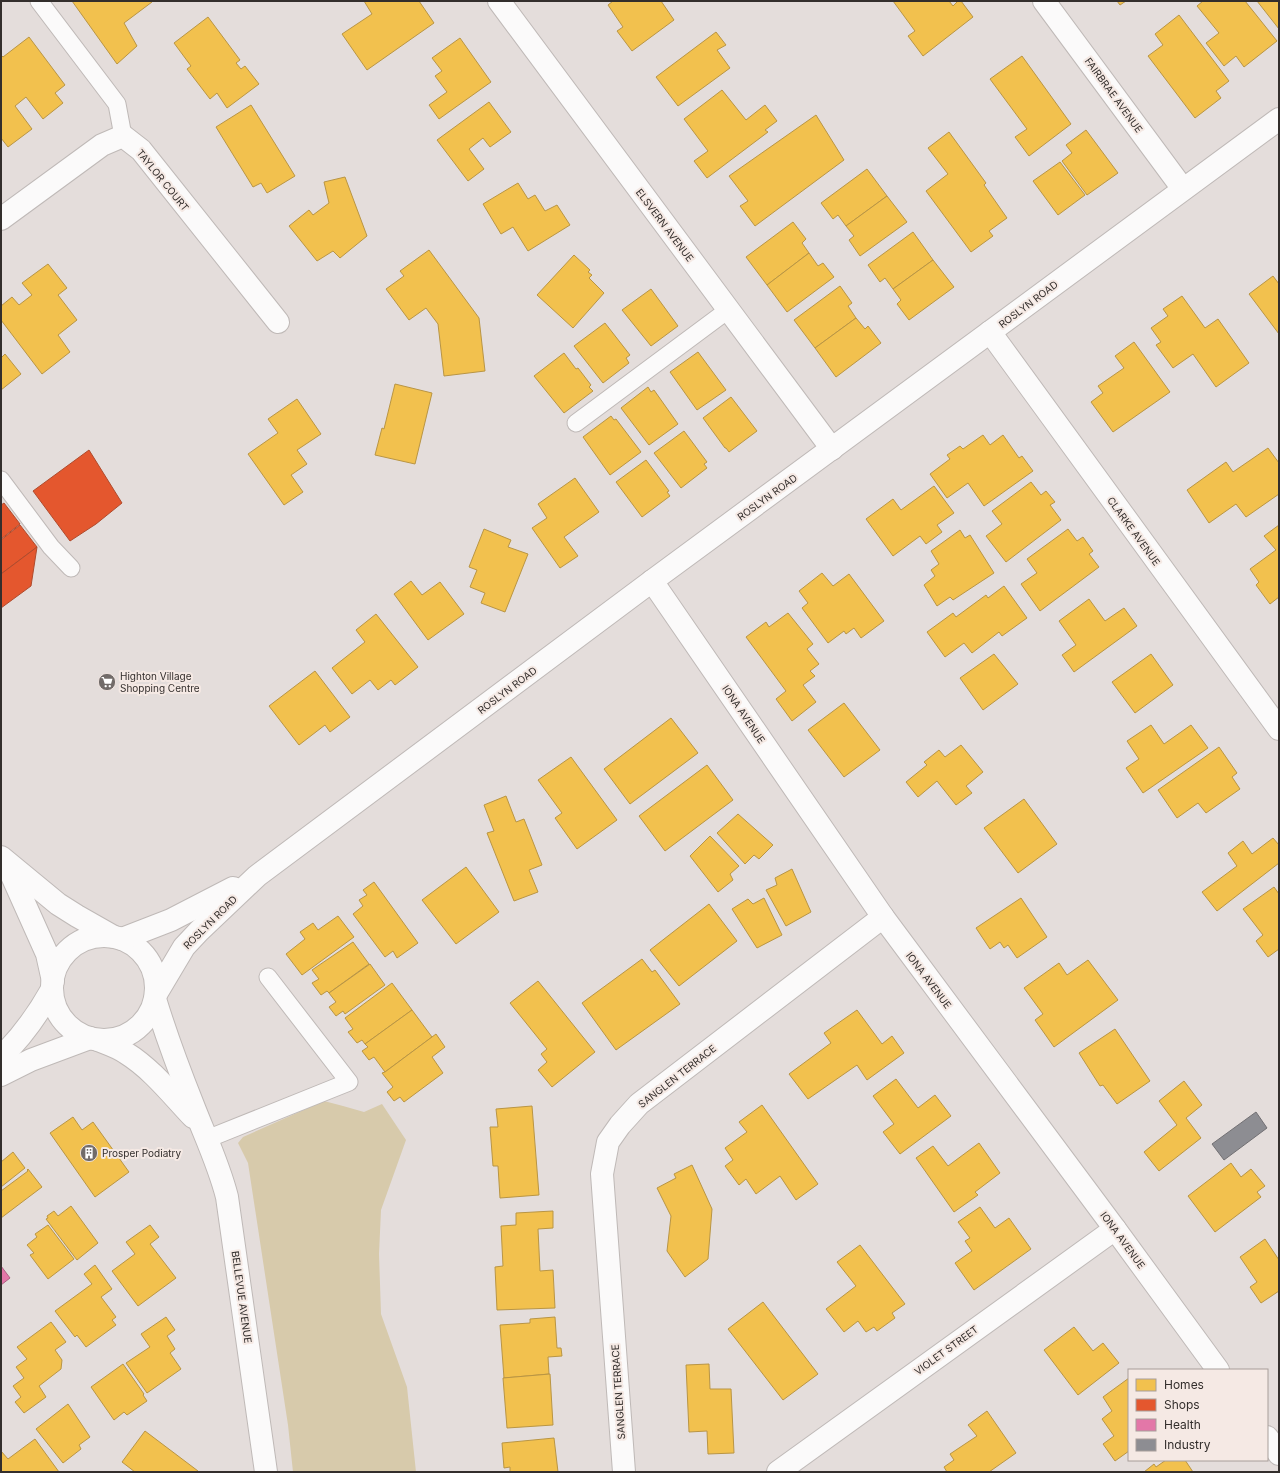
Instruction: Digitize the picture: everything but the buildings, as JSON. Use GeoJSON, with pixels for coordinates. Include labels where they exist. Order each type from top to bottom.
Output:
{"type":"FeatureCollection","features":[{"type":"Feature","properties":{"kind":"street","name":"ELSVERN AVENUE"},"geometry":{"type":"LineString","coordinates":[[499,1],[832,449]]}},
{"type":"Feature","properties":{"kind":"street","name":"FAIRBRAE AVENUE"},"geometry":{"type":"LineString","coordinates":[[1044,1],[1183,189]]}},
{"type":"Feature","properties":{"kind":"street","name":"ROSLYN ROAD"},"geometry":{"type":"LineString","coordinates":[[1,1075],[32,1060],[94,1039],[105,1040],[120,1038],[139,1027],[149,1015],[156,996],[184,947],[257,876],[652,581],[1279,119]]}},
{"type":"Feature","properties":{"kind":"street"},"geometry":{"type":"LineString","coordinates":[[1,219],[102,145],[123,136]]}},
{"type":"Feature","properties":{"kind":"street","name":"TAYLOR COURT"},"geometry":{"type":"LineString","coordinates":[[123,136],[141,150],[278,322]]}},
{"type":"Feature","properties":{"kind":"street","name":"CLARKE AVENUE"},"geometry":{"type":"LineString","coordinates":[[990,332],[1279,729]]}},
{"type":"Feature","properties":{"kind":"street","name":"IONA AVENUE"},"geometry":{"type":"LineString","coordinates":[[652,581],[882,917],[1115,1228],[1217,1369]]}},
{"type":"Feature","properties":{"kind":"street"},"geometry":{"type":"LineString","coordinates":[[3,859],[58,904],[76,916],[118,938]]}},
{"type":"Feature","properties":{"kind":"street"},"geometry":{"type":"LineString","coordinates":[[3,859],[47,954],[52,985],[52,996],[57,1010],[65,1023],[76,1032],[94,1039]]}},
{"type":"Feature","properties":{"kind":"street","name":"ROSLYN ROAD"},"geometry":{"type":"LineString","coordinates":[[118,938],[170,920],[257,876]]}},
{"type":"Feature","properties":{"kind":"street","name":"SANGLEN TERRACE"},"geometry":{"type":"LineString","coordinates":[[624,1472],[602,1174],[608,1142],[620,1125],[639,1104],[882,917]]}},
{"type":"Feature","properties":{"kind":"street","name":"ROSLYN ROAD"},"geometry":{"type":"LineString","coordinates":[[1,1057],[22,1035],[34,1018],[52,985],[57,966],[71,948],[91,937],[99,936],[118,938],[135,946],[141,951],[151,964],[155,978],[156,996]]}},
{"type":"Feature","properties":{"kind":"street","name":"BELLEVUE AVENUE"},"geometry":{"type":"LineString","coordinates":[[156,996],[172,1053],[223,1180],[227,1197],[266,1472]]}},
{"type":"Feature","properties":{"kind":"street","name":"BELLEVUE AVENUE"},"geometry":{"type":"LineString","coordinates":[[94,1039],[121,1050],[157,1078],[204,1133]]}},
{"type":"Feature","properties":{"kind":"street","name":"VIOLET STREET"},"geometry":{"type":"LineString","coordinates":[[778,1472],[1115,1228]]}},
{"type":"Feature","properties":{"kind":"street"},"geometry":{"type":"LineString","coordinates":[[1268,1438],[1279,1454]]}},
{"type":"Feature","properties":{"kind":"lane"},"geometry":{"type":"LineString","coordinates":[[39,1],[117,104],[123,136]]}},
{"type":"Feature","properties":{"kind":"lane"},"geometry":{"type":"LineString","coordinates":[[576,423],[728,310]]}},
{"type":"Feature","properties":{"kind":"lane"},"geometry":{"type":"LineString","coordinates":[[1,480],[50,547],[71,568]]}},
{"type":"Feature","properties":{"kind":"lane"},"geometry":{"type":"LineString","coordinates":[[204,1133],[349,1082],[268,976]]}},
{"type":"Feature","properties":{"kind":"shaded area"},"geometry":{"type":"Polygon","coordinates":[[[324,1101],[364,1112],[382,1104],[406,1140],[381,1210],[379,1254],[381,1314],[407,1387],[416,1472],[293,1472],[288,1425],[248,1163],[238,1143],[243,1137],[324,1101]]]}},
{"type":"Feature","properties":{"kind":"place","name":"Highton Village Shopping Centre"},"geometry":{"type":"Point","coordinates":[107,682]}},
{"type":"Feature","properties":{"kind":"place","name":"Prosper Podiatry"},"geometry":{"type":"Point","coordinates":[89,1153]}}]}
